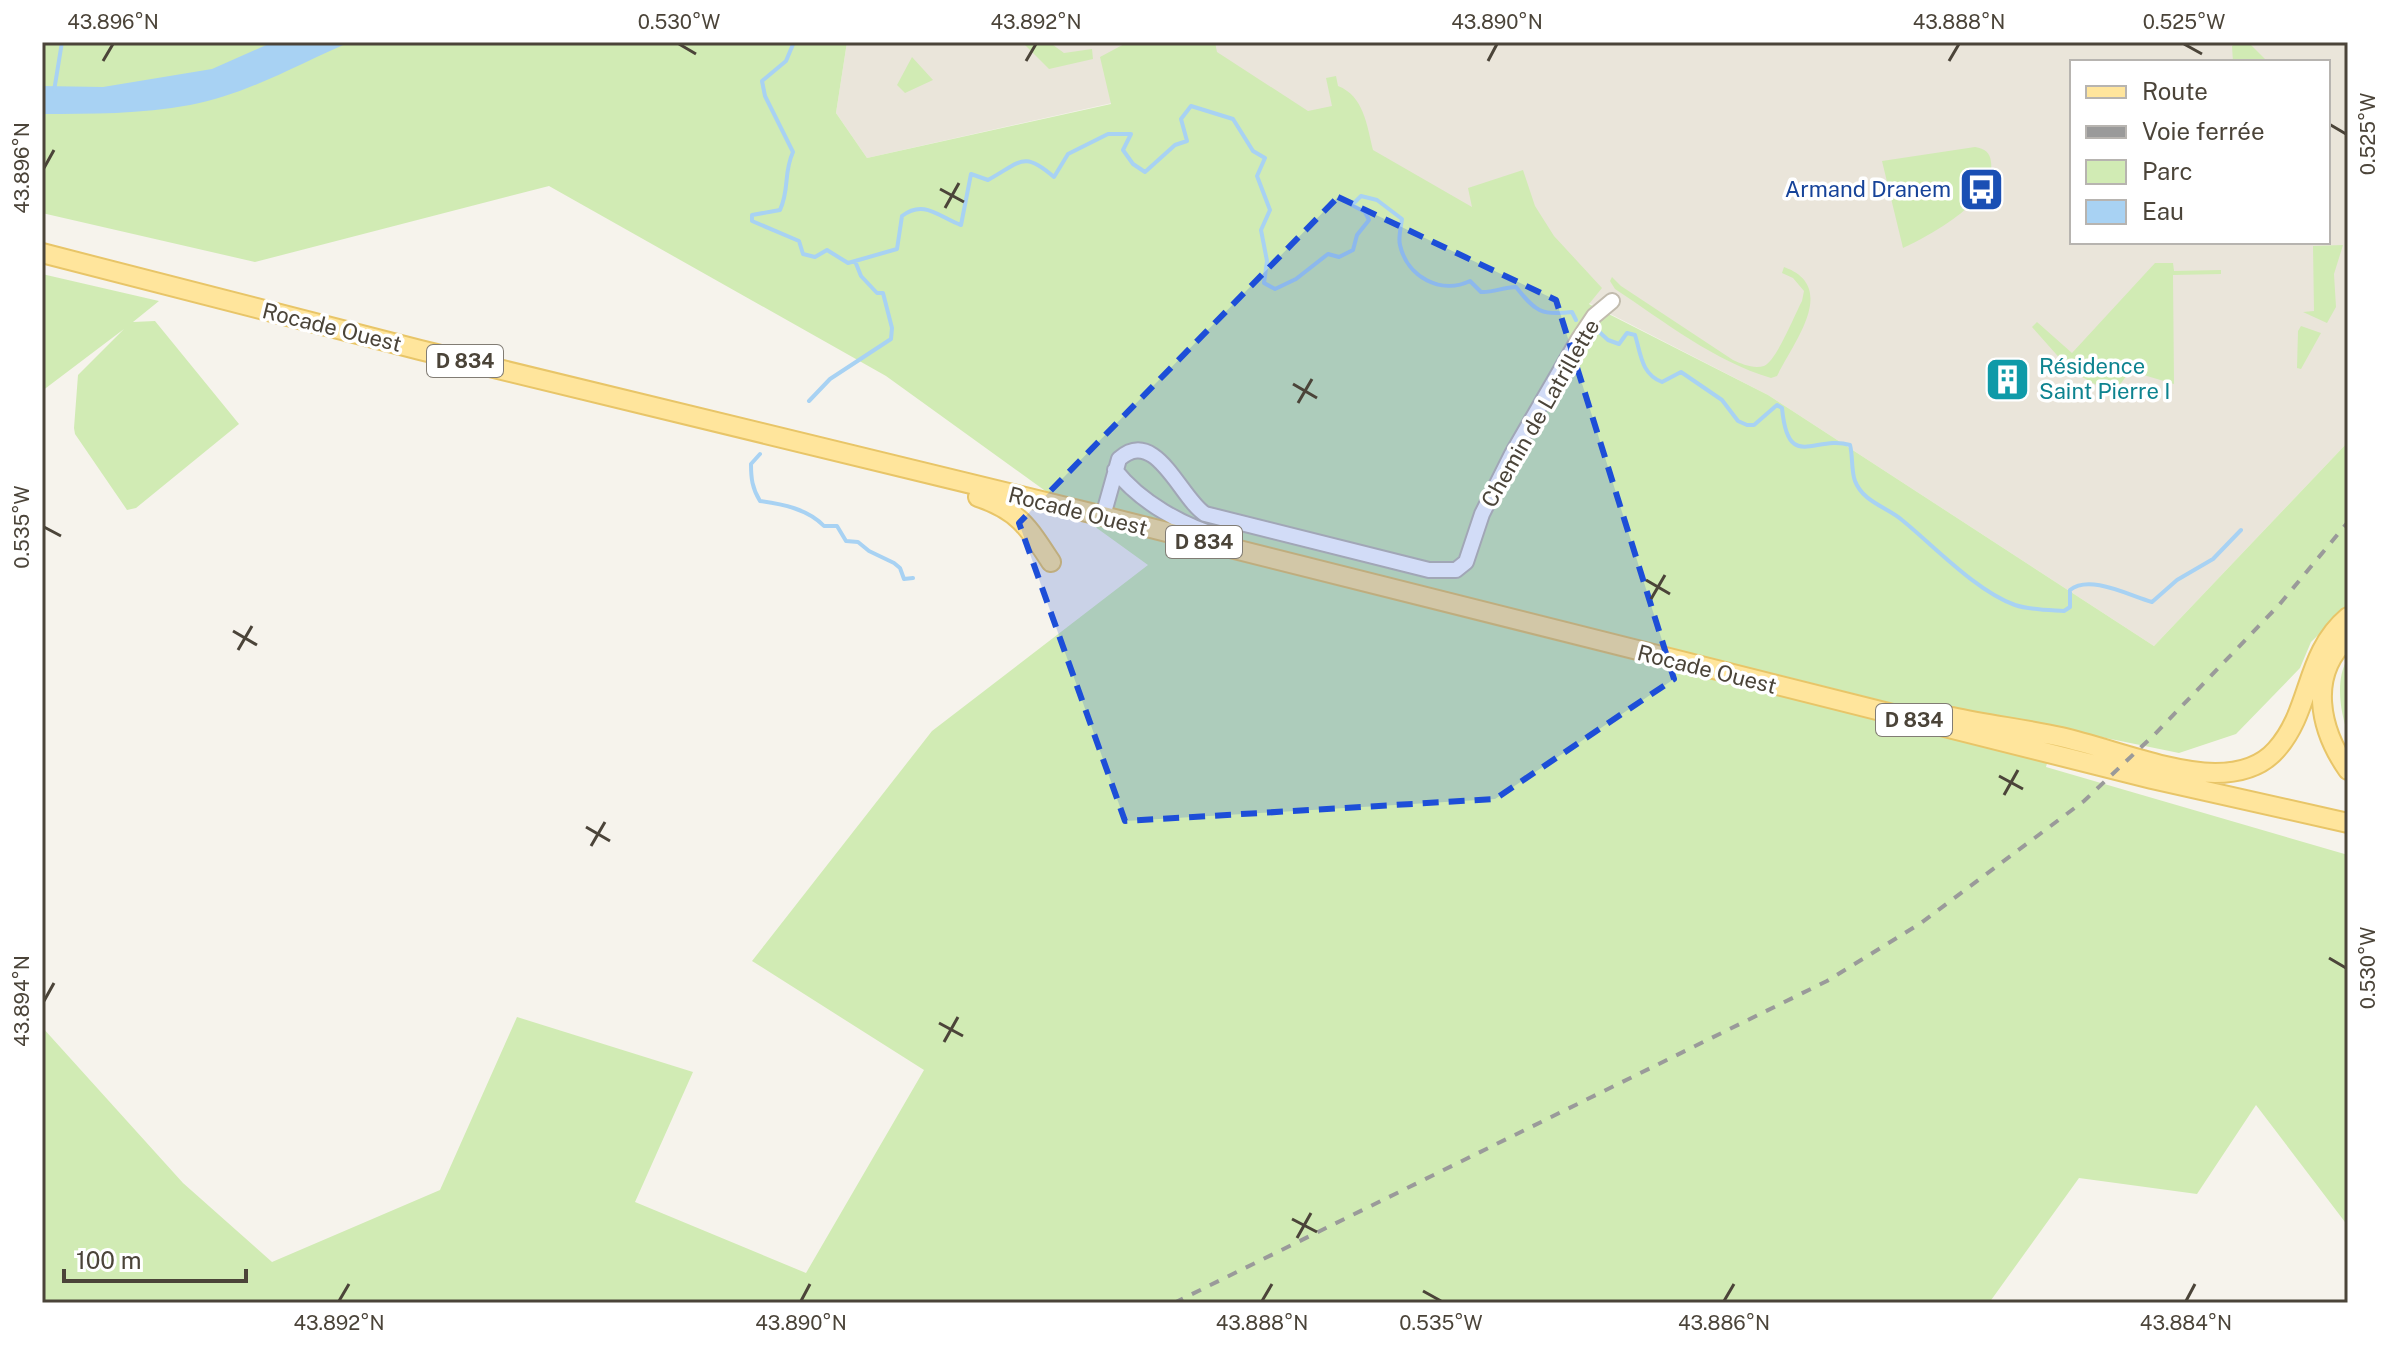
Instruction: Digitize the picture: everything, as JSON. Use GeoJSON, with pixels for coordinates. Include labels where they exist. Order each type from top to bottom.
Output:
{"type":"FeatureCollection","features":[{"type":"Feature","properties":{"kind":"main road","name":"Rocade Ouest"},"geometry":{"type":"LineString","coordinates":[[42,253],[2206,792],[2348,823]]}},
{"type":"Feature","properties":{"kind":"main road"},"geometry":{"type":"LineString","coordinates":[[889,465],[915,477],[1000,504],[1018,516],[1051,562]]}},
{"type":"Feature","properties":{"kind":"main road"},"geometry":{"type":"LineString","coordinates":[[1480,612],[1577,626],[1875,700],[2060,737],[2143,759],[2215,773],[2243,770],[2266,759],[2276,750],[2297,716],[2322,647],[2348,617]]}},
{"type":"Feature","properties":{"kind":"main road"},"geometry":{"type":"LineString","coordinates":[[2348,638],[2330,659],[2323,681],[2321,712],[2337,754],[2348,770]]}},
{"type":"Feature","properties":{"kind":"street","name":"Chemin de Latrillette"},"geometry":{"type":"LineString","coordinates":[[1115,470],[1119,459],[1126,453],[1145,452],[1164,462],[1193,506],[1205,514],[1429,570],[1456,570],[1466,562],[1492,492],[1542,402],[1594,316],[1612,301]]}},
{"type":"Feature","properties":{"kind":"street"},"geometry":{"type":"LineString","coordinates":[[1103,516],[1115,470]]}},
{"type":"Feature","properties":{"kind":"street"},"geometry":{"type":"LineString","coordinates":[[1115,470],[1153,503],[1186,524],[1281,555],[1304,569]]}},
{"type":"Feature","properties":{"kind":"highlighted area"},"geometry":{"type":"Polygon","coordinates":[[[1338,197],[1556,300],[1674,679],[1495,799],[1125,821],[1019,523],[1338,197]]]}},
{"type":"Feature","properties":{"kind":"shaded area"},"geometry":{"type":"Polygon","coordinates":[[[847,42],[2348,42],[2348,442],[2154,646],[1768,395],[1589,303],[1112,103],[867,158],[836,113],[847,42]]]}},
{"type":"Feature","properties":{"kind":"green space"},"geometry":{"type":"Polygon","coordinates":[[[42,42],[847,42],[836,113],[867,158],[1111,104],[1100,57],[1128,42],[1215,42],[1217,52],[1308,111],[1332,106],[1326,78],[1336,76],[1338,86],[1359,104],[1373,150],[1472,207],[1468,188],[1523,170],[1535,206],[1554,236],[1602,288],[1589,304],[1768,395],[2154,646],[2348,442],[2348,606],[2311,642],[2300,668],[2236,734],[2179,753],[2057,728],[2046,767],[2348,855],[2348,1226],[2256,1105],[2197,1194],[2079,1178],[1989,1303],[42,1303],[42,1027],[183,1183],[272,1262],[440,1190],[517,1017],[693,1072],[635,1202],[806,1273],[924,1070],[752,961],[932,731],[1148,565],[886,376],[549,186],[255,262],[42,213],[42,42]]]}},
{"type":"Feature","properties":{"kind":"green space"},"geometry":{"type":"Polygon","coordinates":[[[1022,42],[1049,42],[1064,53],[1092,49],[1093,59],[1049,69],[1022,42]]]}},
{"type":"Feature","properties":{"kind":"green space"},"geometry":{"type":"Polygon","coordinates":[[[2238,42],[2248,42],[2266,60],[2233,60],[2232,46],[2238,42]]]}},
{"type":"Feature","properties":{"kind":"green space"},"geometry":{"type":"Polygon","coordinates":[[[912,57],[933,80],[905,93],[897,85],[912,57]]]}},
{"type":"Feature","properties":{"kind":"green space"},"geometry":{"type":"Polygon","coordinates":[[[1975,147],[1986,152],[1991,162],[1990,176],[1983,190],[1944,225],[1903,248],[1882,161],[1975,147]]]}},
{"type":"Feature","properties":{"kind":"green space"},"geometry":{"type":"Polygon","coordinates":[[[2343,245],[2334,274],[2336,307],[2327,323],[2303,312],[2314,311],[2313,246],[2343,245]]]}},
{"type":"Feature","properties":{"kind":"green space"},"geometry":{"type":"Polygon","coordinates":[[[2155,263],[2173,263],[2174,271],[2221,270],[2221,274],[2173,275],[2174,384],[2130,371],[2113,394],[2071,371],[2032,327],[2037,322],[2072,353],[2155,263]]]}},
{"type":"Feature","properties":{"kind":"green space"},"geometry":{"type":"Polygon","coordinates":[[[1784,267],[1800,276],[1808,288],[1810,301],[1801,331],[1777,376],[1771,378],[1730,362],[1690,340],[1615,289],[1610,281],[1612,277],[1733,360],[1760,367],[1769,363],[1774,356],[1802,301],[1804,291],[1793,278],[1782,273],[1784,267]]]}},
{"type":"Feature","properties":{"kind":"green space"},"geometry":{"type":"Polygon","coordinates":[[[42,274],[159,301],[133,322],[155,321],[239,424],[136,508],[127,510],[75,434],[74,428],[78,375],[124,329],[42,391],[42,274]]]}},
{"type":"Feature","properties":{"kind":"green space"},"geometry":{"type":"Polygon","coordinates":[[[2301,326],[2321,333],[2301,369],[2297,368],[2298,331],[2301,326]]]}},
{"type":"Feature","properties":{"kind":"green space"},"geometry":{"type":"Polygon","coordinates":[[[2348,658],[2348,734],[2340,695],[2341,676],[2348,658]]]}},
{"type":"Feature","properties":{"kind":"water"},"geometry":{"type":"Polygon","coordinates":[[[273,42],[350,42],[231,94],[190,105],[135,112],[42,114],[42,86],[103,87],[212,69],[273,42]]]}},
{"type":"Feature","properties":{"kind":"waterway"},"geometry":{"type":"LineString","coordinates":[[54,91],[62,42]]}},
{"type":"Feature","properties":{"kind":"waterway"},"geometry":{"type":"LineString","coordinates":[[794,42],[786,61],[762,81],[765,96],[793,152],[785,195],[780,210],[752,215],[752,221],[799,241],[803,254],[815,257],[827,250],[848,263],[897,249],[902,216],[917,209],[932,211],[961,225],[971,174],[988,180],[1015,164],[1028,161],[1054,177],[1068,154],[1108,134],[1131,134],[1123,150],[1133,164],[1145,172],[1175,145],[1187,141],[1181,119],[1191,106],[1233,119],[1253,151],[1265,158],[1257,176],[1270,210],[1261,230],[1267,261],[1264,283],[1275,289],[1296,279],[1328,254],[1339,257],[1353,250],[1357,235],[1369,220],[1365,212],[1352,205],[1361,196],[1377,200],[1402,219],[1399,242],[1404,256],[1410,266],[1427,280],[1448,286],[1470,281],[1481,292],[1516,287],[1534,307],[1553,313],[1572,312],[1576,320]]}},
{"type":"Feature","properties":{"kind":"waterway"},"geometry":{"type":"LineString","coordinates":[[809,401],[830,379],[891,339],[892,328],[883,293],[877,293],[861,276],[855,261]]}},
{"type":"Feature","properties":{"kind":"waterway"},"geometry":{"type":"LineString","coordinates":[[1591,328],[1619,344],[1627,333],[1635,335],[1643,363],[1650,374],[1662,382],[1681,372],[1722,400],[1738,421],[1754,425],[1777,405],[1782,408],[1790,440],[1797,445],[1850,445],[1854,477],[1864,494],[1896,515],[1971,579],[2015,605],[2064,611],[2070,607],[2070,590],[2088,584],[2152,602],[2177,580],[2213,559],[2241,530]]}},
{"type":"Feature","properties":{"kind":"waterway"},"geometry":{"type":"LineString","coordinates":[[760,454],[751,464],[752,483],[760,501],[803,511],[824,526],[837,526],[846,541],[858,542],[894,563],[900,568],[904,579],[913,578]]}},
{"type":"Feature","properties":{"kind":"railway"},"geometry":{"type":"LineString","coordinates":[[1174,1303],[1827,981],[1921,923],[2084,801],[2155,734],[2279,605],[2348,522]]}},
{"type":"Feature","properties":{"kind":"place","name":"Armand Dranem"},"geometry":{"type":"Point","coordinates":[1982,189]}},
{"type":"Feature","properties":{"kind":"place","name":"Résidence Saint Pierre I"},"geometry":{"type":"Point","coordinates":[2008,379]}}]}
